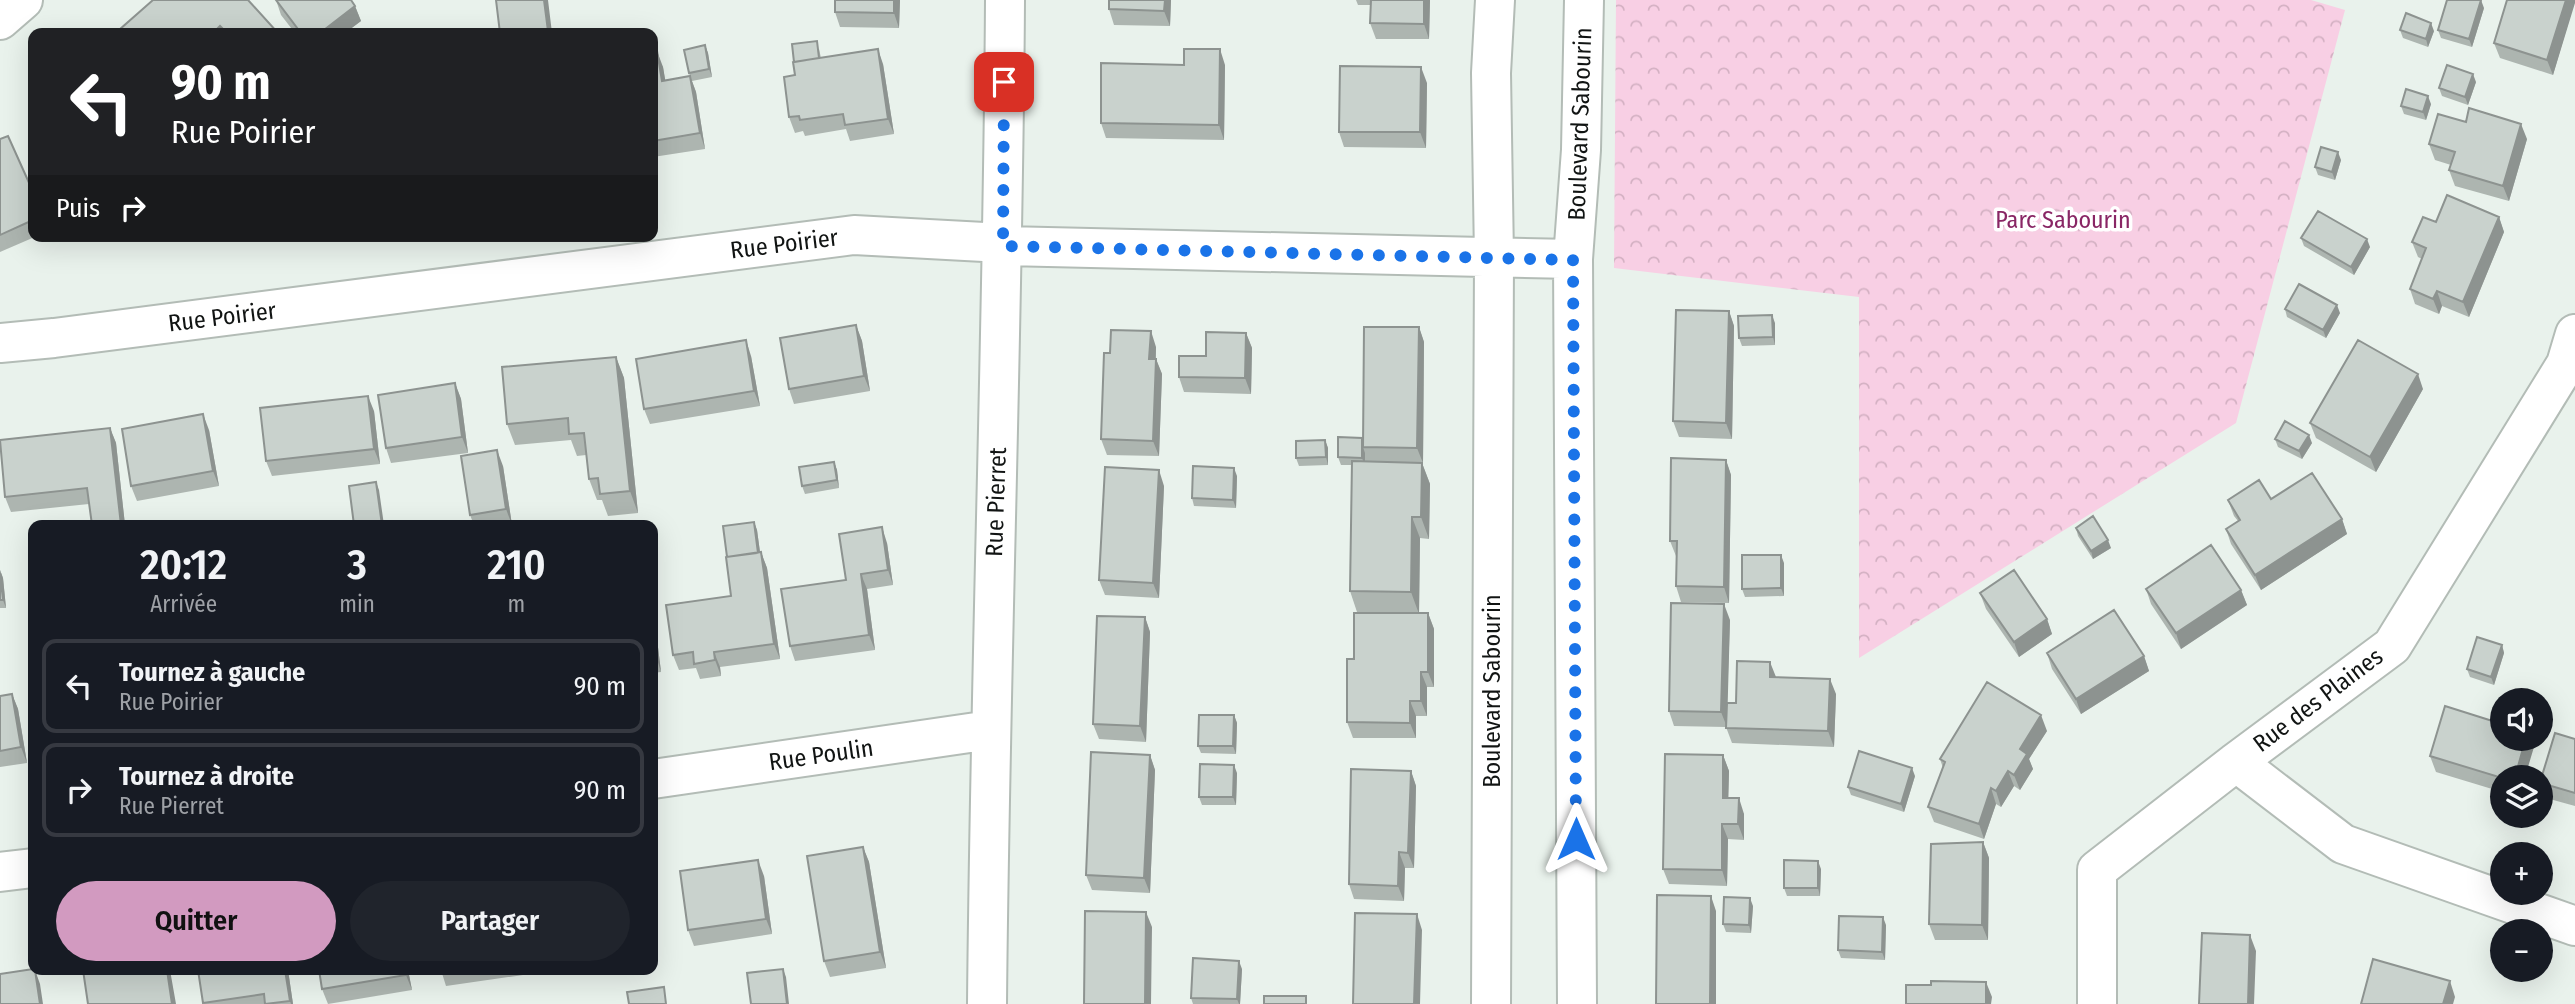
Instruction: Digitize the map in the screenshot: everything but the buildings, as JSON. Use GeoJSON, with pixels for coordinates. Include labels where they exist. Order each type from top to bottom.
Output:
{"type":"FeatureCollection","features":[{"type":"Feature","properties":{"kind":"street"},"geometry":{"type":"LineString","coordinates":[[0,20],[23,0]]}},
{"type":"Feature","properties":{"kind":"street","name":"Rue Pierret"},"geometry":{"type":"LineString","coordinates":[[987,1004],[990,730],[1003,246],[1005,0]]}},
{"type":"Feature","properties":{"kind":"street","name":"Boulevard Sabourin"},"geometry":{"type":"LineString","coordinates":[[1491,1004],[1494,257],[1491,72],[1495,0]]}},
{"type":"Feature","properties":{"kind":"street","name":"Boulevard Sabourin"},"geometry":{"type":"LineString","coordinates":[[1577,1004],[1573,260],[1581,150],[1584,0]]}},
{"type":"Feature","properties":{"kind":"street","name":"Rue Poirier"},"geometry":{"type":"LineString","coordinates":[[0,343],[854,236],[984,242],[1003,246],[1573,260]]}},
{"type":"Feature","properties":{"kind":"street","name":"Rue des Plaines"},"geometry":{"type":"LineString","coordinates":[[2097,1004],[2097,870],[2392,646],[2572,355]]}},
{"type":"Feature","properties":{"kind":"street","name":"Rue Poulin"},"geometry":{"type":"LineString","coordinates":[[658,778],[990,730]]}},
{"type":"Feature","properties":{"kind":"street"},"geometry":{"type":"LineString","coordinates":[[2236,762],[2343,844],[2575,926]]}},
{"type":"Feature","properties":{"kind":"street"},"geometry":{"type":"LineString","coordinates":[[0,872],[28,869]]}},
{"type":"Feature","properties":{"kind":"green space","name":"Parc Sabourin"},"geometry":{"type":"Polygon","coordinates":[[[1616,0],[2311,0],[2345,10],[2236,423],[1859,658],[1859,297],[1614,268],[1616,0]]]}},
{"type":"Feature","properties":{"kind":"route"},"geometry":{"type":"LineString","coordinates":[[1004,82],[1003,246],[1573,260],[1576,839]]}}]}
